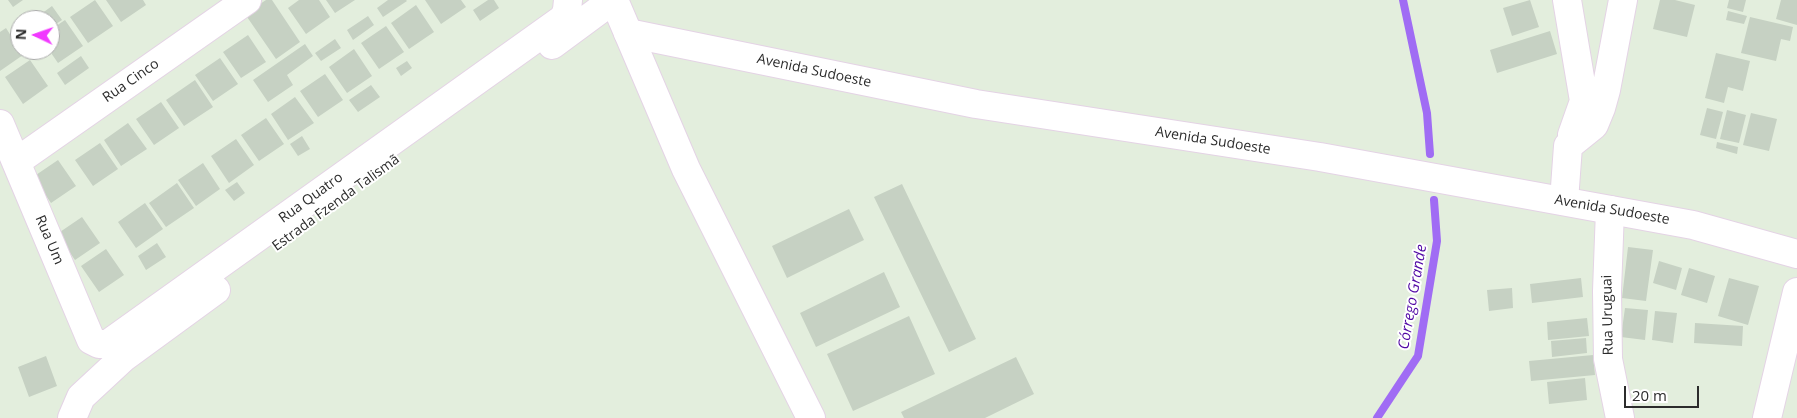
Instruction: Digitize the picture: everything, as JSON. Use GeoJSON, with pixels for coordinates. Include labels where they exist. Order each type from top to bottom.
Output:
{"type":"FeatureCollection","features":[{"type":"Feature","properties":{"kind":"street","name":"Rua Cinco"},"geometry":{"type":"LineString","coordinates":[[16,162],[247,0]]}},
{"type":"Feature","properties":{"kind":"street"},"geometry":{"type":"LineString","coordinates":[[614,0],[686,169],[811,418]]}},
{"type":"Feature","properties":{"kind":"street","name":"Estrada Fzenda Talismã"},"geometry":{"type":"LineString","coordinates":[[72,418],[81,397],[123,358],[614,0]]}},
{"type":"Feature","properties":{"kind":"street"},"geometry":{"type":"LineString","coordinates":[[1564,201],[1568,146],[1584,101],[1567,0]]}},
{"type":"Feature","properties":{"kind":"street"},"geometry":{"type":"LineString","coordinates":[[1568,146],[1594,125],[1601,108],[1623,0]]}},
{"type":"Feature","properties":{"kind":"street","name":"Rua Quatro"},"geometry":{"type":"LineString","coordinates":[[108,344],[566,9]]}},
{"type":"Feature","properties":{"kind":"street","name":"Avenida Sudoeste"},"geometry":{"type":"LineString","coordinates":[[628,33],[976,104],[1320,157],[1693,225],[1797,254]]}},
{"type":"Feature","properties":{"kind":"street","name":"Rua Um"},"geometry":{"type":"LineString","coordinates":[[0,124],[91,340],[99,344],[108,344]]}},
{"type":"Feature","properties":{"kind":"street","name":"Rua Uruguai"},"geometry":{"type":"LineString","coordinates":[[1610,210],[1606,291],[1608,359],[1620,418]]}},
{"type":"Feature","properties":{"kind":"street"},"geometry":{"type":"LineString","coordinates":[[1767,418],[1797,292]]}},
{"type":"Feature","properties":{"kind":"building"},"geometry":{"type":"Polygon","coordinates":[[[8,0],[23,0],[13,7],[8,0]]]}},
{"type":"Feature","properties":{"kind":"building"},"geometry":{"type":"Polygon","coordinates":[[[95,0],[113,26],[88,43],[70,17],[95,0]]]}},
{"type":"Feature","properties":{"kind":"building"},"geometry":{"type":"Polygon","coordinates":[[[106,0],[143,0],[146,5],[121,22],[106,0]]]}},
{"type":"Feature","properties":{"kind":"building"},"geometry":{"type":"Polygon","coordinates":[[[266,0],[272,0],[300,42],[276,59],[245,14],[266,0]]]}},
{"type":"Feature","properties":{"kind":"building"},"geometry":{"type":"Polygon","coordinates":[[[299,0],[319,0],[330,17],[306,34],[288,8],[299,0]]]}},
{"type":"Feature","properties":{"kind":"building"},"geometry":{"type":"Polygon","coordinates":[[[326,0],[355,0],[335,13],[326,0]]]}},
{"type":"Feature","properties":{"kind":"building"},"geometry":{"type":"Polygon","coordinates":[[[388,0],[407,1],[383,17],[377,8],[388,0]]]}},
{"type":"Feature","properties":{"kind":"building"},"geometry":{"type":"Polygon","coordinates":[[[425,0],[461,0],[466,7],[441,24],[425,0]]]}},
{"type":"Feature","properties":{"kind":"building"},"geometry":{"type":"Polygon","coordinates":[[[488,0],[494,0],[499,8],[480,21],[473,10],[488,0]]]}},
{"type":"Feature","properties":{"kind":"building"},"geometry":{"type":"Polygon","coordinates":[[[1530,0],[1539,27],[1512,36],[1503,8],[1530,0]]]}},
{"type":"Feature","properties":{"kind":"building"},"geometry":{"type":"Polygon","coordinates":[[[1660,0],[1675,0],[1695,5],[1687,37],[1653,29],[1660,0]]]}},
{"type":"Feature","properties":{"kind":"building"},"geometry":{"type":"Polygon","coordinates":[[[1729,0],[1746,0],[1743,12],[1727,8],[1729,0]]]}},
{"type":"Feature","properties":{"kind":"building"},"geometry":{"type":"Polygon","coordinates":[[[1781,0],[1797,0],[1797,25],[1776,19],[1781,0]]]}},
{"type":"Feature","properties":{"kind":"building"},"geometry":{"type":"Polygon","coordinates":[[[416,5],[434,32],[409,49],[391,23],[416,5]]]}},
{"type":"Feature","properties":{"kind":"building"},"geometry":{"type":"Polygon","coordinates":[[[52,6],[55,10],[47,10],[52,6]]]}},
{"type":"Feature","properties":{"kind":"building"},"geometry":{"type":"Polygon","coordinates":[[[1728,11],[1747,16],[1744,24],[1726,20],[1728,11]]]}},
{"type":"Feature","properties":{"kind":"building"},"geometry":{"type":"Polygon","coordinates":[[[368,16],[374,25],[353,40],[347,30],[368,16]]]}},
{"type":"Feature","properties":{"kind":"building"},"geometry":{"type":"Polygon","coordinates":[[[1750,17],[1793,27],[1790,41],[1781,39],[1776,61],[1741,53],[1750,17]]]}},
{"type":"Feature","properties":{"kind":"building"},"geometry":{"type":"Polygon","coordinates":[[[65,20],[83,46],[58,63],[56,60],[60,60],[60,23],[65,20]]]}},
{"type":"Feature","properties":{"kind":"building"},"geometry":{"type":"Polygon","coordinates":[[[386,26],[404,52],[379,69],[361,43],[386,26]]]}},
{"type":"Feature","properties":{"kind":"building"},"geometry":{"type":"Polygon","coordinates":[[[6,28],[10,34],[10,60],[16,60],[0,71],[0,32],[6,28]]]}},
{"type":"Feature","properties":{"kind":"building"},"geometry":{"type":"Polygon","coordinates":[[[1550,31],[1557,54],[1497,73],[1490,50],[1550,31]]]}},
{"type":"Feature","properties":{"kind":"building"},"geometry":{"type":"Polygon","coordinates":[[[248,35],[266,62],[241,78],[223,52],[248,35]]]}},
{"type":"Feature","properties":{"kind":"building"},"geometry":{"type":"Polygon","coordinates":[[[335,39],[341,48],[321,61],[315,53],[335,39]]]}},
{"type":"Feature","properties":{"kind":"building"},"geometry":{"type":"Polygon","coordinates":[[[305,44],[313,56],[287,75],[293,85],[268,102],[253,80],[305,44]]]}},
{"type":"Feature","properties":{"kind":"building"},"geometry":{"type":"Polygon","coordinates":[[[354,49],[372,76],[347,93],[329,67],[354,49]]]}},
{"type":"Feature","properties":{"kind":"building"},"geometry":{"type":"Polygon","coordinates":[[[1716,53],[1750,61],[1743,91],[1728,87],[1724,103],[1705,98],[1716,53]]]}},
{"type":"Feature","properties":{"kind":"building"},"geometry":{"type":"Polygon","coordinates":[[[81,56],[89,68],[65,85],[57,73],[81,56]]]}},
{"type":"Feature","properties":{"kind":"building"},"geometry":{"type":"Polygon","coordinates":[[[220,58],[238,84],[213,101],[195,75],[220,58]]]}},
{"type":"Feature","properties":{"kind":"building"},"geometry":{"type":"Polygon","coordinates":[[[30,60],[48,86],[23,104],[5,77],[30,60]]]}},
{"type":"Feature","properties":{"kind":"building"},"geometry":{"type":"Polygon","coordinates":[[[407,61],[412,68],[401,76],[396,68],[407,61]]]}},
{"type":"Feature","properties":{"kind":"building"},"geometry":{"type":"Polygon","coordinates":[[[325,74],[343,100],[318,117],[300,91],[325,74]]]}},
{"type":"Feature","properties":{"kind":"building"},"geometry":{"type":"Polygon","coordinates":[[[195,80],[213,107],[184,126],[166,100],[195,80]]]}},
{"type":"Feature","properties":{"kind":"building"},"geometry":{"type":"Polygon","coordinates":[[[371,85],[380,97],[358,112],[349,100],[371,85]]]}},
{"type":"Feature","properties":{"kind":"building"},"geometry":{"type":"Polygon","coordinates":[[[295,97],[314,123],[288,140],[271,114],[295,97]]]}},
{"type":"Feature","properties":{"kind":"building"},"geometry":{"type":"Polygon","coordinates":[[[161,102],[179,128],[154,145],[136,119],[161,102]]]}},
{"type":"Feature","properties":{"kind":"building"},"geometry":{"type":"Polygon","coordinates":[[[1707,108],[1723,112],[1716,139],[1700,135],[1707,108]]]}},
{"type":"Feature","properties":{"kind":"building"},"geometry":{"type":"Polygon","coordinates":[[[1727,110],[1746,115],[1739,143],[1720,139],[1727,110]]]}},
{"type":"Feature","properties":{"kind":"building"},"geometry":{"type":"Polygon","coordinates":[[[1751,113],[1777,119],[1769,151],[1743,145],[1751,113]]]}},
{"type":"Feature","properties":{"kind":"building"},"geometry":{"type":"Polygon","coordinates":[[[266,118],[284,144],[259,161],[241,135],[266,118]]]}},
{"type":"Feature","properties":{"kind":"building"},"geometry":{"type":"Polygon","coordinates":[[[128,123],[147,149],[121,166],[104,140],[128,123]]]}},
{"type":"Feature","properties":{"kind":"building"},"geometry":{"type":"Polygon","coordinates":[[[302,136],[310,149],[298,156],[290,144],[302,136]]]}},
{"type":"Feature","properties":{"kind":"building"},"geometry":{"type":"Polygon","coordinates":[[[236,139],[254,165],[229,183],[211,156],[236,139]]]}},
{"type":"Feature","properties":{"kind":"building"},"geometry":{"type":"Polygon","coordinates":[[[1717,142],[1738,147],[1737,154],[1716,148],[1717,142]]]}},
{"type":"Feature","properties":{"kind":"building"},"geometry":{"type":"Polygon","coordinates":[[[100,143],[118,169],[93,186],[75,160],[100,143]]]}},
{"type":"Feature","properties":{"kind":"building"},"geometry":{"type":"Polygon","coordinates":[[[58,160],[76,186],[51,203],[33,177],[58,160]]]}},
{"type":"Feature","properties":{"kind":"building"},"geometry":{"type":"Polygon","coordinates":[[[203,163],[220,189],[196,206],[178,180],[203,163]]]}},
{"type":"Feature","properties":{"kind":"building"},"geometry":{"type":"Polygon","coordinates":[[[237,182],[245,193],[234,201],[225,190],[237,182]]]}},
{"type":"Feature","properties":{"kind":"building"},"geometry":{"type":"Polygon","coordinates":[[[177,183],[194,208],[166,227],[149,203],[177,183]]]}},
{"type":"Feature","properties":{"kind":"building"},"geometry":{"type":"Polygon","coordinates":[[[902,184],[976,339],[949,352],[874,197],[902,184]]]}},
{"type":"Feature","properties":{"kind":"building"},"geometry":{"type":"Polygon","coordinates":[[[145,203],[163,229],[136,248],[118,222],[145,203]]]}},
{"type":"Feature","properties":{"kind":"building"},"geometry":{"type":"Polygon","coordinates":[[[849,209],[864,240],[787,278],[772,246],[849,209]]]}},
{"type":"Feature","properties":{"kind":"building"},"geometry":{"type":"Polygon","coordinates":[[[82,217],[100,243],[75,260],[57,234],[82,217]]]}},
{"type":"Feature","properties":{"kind":"building"},"geometry":{"type":"Polygon","coordinates":[[[157,243],[166,257],[146,270],[138,256],[157,243]]]}},
{"type":"Feature","properties":{"kind":"building"},"geometry":{"type":"Polygon","coordinates":[[[1628,247],[1653,250],[1646,301],[1622,298],[1628,247]]]}},
{"type":"Feature","properties":{"kind":"building"},"geometry":{"type":"Polygon","coordinates":[[[106,249],[124,275],[99,292],[81,266],[106,249]]]}},
{"type":"Feature","properties":{"kind":"building"},"geometry":{"type":"Polygon","coordinates":[[[1659,261],[1682,268],[1676,290],[1653,283],[1659,261]]]}},
{"type":"Feature","properties":{"kind":"building"},"geometry":{"type":"Polygon","coordinates":[[[1689,268],[1715,276],[1707,303],[1681,295],[1689,268]]]}},
{"type":"Feature","properties":{"kind":"building"},"geometry":{"type":"Polygon","coordinates":[[[884,272],[900,307],[816,347],[800,313],[884,272]]]}},
{"type":"Feature","properties":{"kind":"building"},"geometry":{"type":"Polygon","coordinates":[[[1581,278],[1583,297],[1532,303],[1530,284],[1581,278]]]}},
{"type":"Feature","properties":{"kind":"building"},"geometry":{"type":"Polygon","coordinates":[[[1729,278],[1759,286],[1748,325],[1718,316],[1729,278]]]}},
{"type":"Feature","properties":{"kind":"building"},"geometry":{"type":"Polygon","coordinates":[[[1512,288],[1513,308],[1489,311],[1487,290],[1512,288]]]}},
{"type":"Feature","properties":{"kind":"building"},"geometry":{"type":"Polygon","coordinates":[[[1625,308],[1648,310],[1645,340],[1621,337],[1625,308]]]}},
{"type":"Feature","properties":{"kind":"building"},"geometry":{"type":"Polygon","coordinates":[[[1655,311],[1677,313],[1673,343],[1652,340],[1655,311]]]}},
{"type":"Feature","properties":{"kind":"building"},"geometry":{"type":"Polygon","coordinates":[[[909,316],[935,374],[853,411],[827,354],[909,316]]]}},
{"type":"Feature","properties":{"kind":"building"},"geometry":{"type":"Polygon","coordinates":[[[1587,318],[1589,336],[1548,340],[1547,322],[1587,318]]]}},
{"type":"Feature","properties":{"kind":"building"},"geometry":{"type":"Polygon","coordinates":[[[1695,323],[1743,326],[1742,346],[1694,343],[1695,323]]]}},
{"type":"Feature","properties":{"kind":"building"},"geometry":{"type":"Polygon","coordinates":[[[1586,338],[1587,353],[1552,357],[1551,341],[1586,338]]]}},
{"type":"Feature","properties":{"kind":"building"},"geometry":{"type":"Polygon","coordinates":[[[1593,355],[1595,375],[1531,381],[1529,361],[1593,355]]]}},
{"type":"Feature","properties":{"kind":"building"},"geometry":{"type":"Polygon","coordinates":[[[46,356],[57,386],[29,397],[18,367],[46,356]]]}},
{"type":"Feature","properties":{"kind":"building"},"geometry":{"type":"Polygon","coordinates":[[[1016,357],[1034,394],[985,418],[904,418],[901,412],[1016,357]]]}},
{"type":"Feature","properties":{"kind":"building"},"geometry":{"type":"Polygon","coordinates":[[[1585,378],[1587,400],[1549,404],[1547,382],[1585,378]]]}},
{"type":"Feature","properties":{"kind":"waterway","name":"Córrego Grande"},"geometry":{"type":"LineString","coordinates":[[1403,0],[1427,113],[1430,154]]}},
{"type":"Feature","properties":{"kind":"waterway","name":"Córrego Grande"},"geometry":{"type":"LineString","coordinates":[[1377,418],[1418,356],[1437,241],[1434,200]]}}]}
